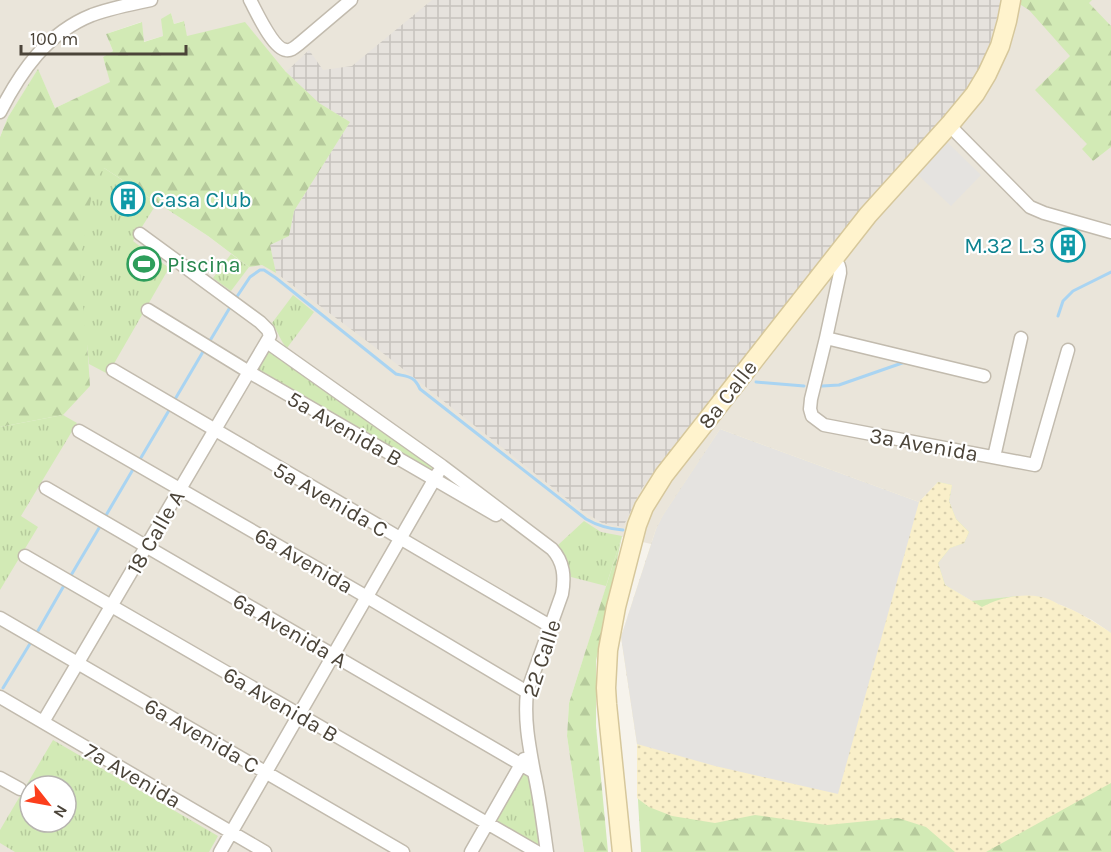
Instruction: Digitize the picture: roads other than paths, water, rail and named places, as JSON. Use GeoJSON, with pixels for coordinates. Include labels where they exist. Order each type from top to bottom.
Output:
{"type":"FeatureCollection","features":[{"type":"Feature","properties":{"kind":"main road","name":"8a Calle"},"geometry":{"type":"LineString","coordinates":[[622,852],[609,728],[606,668],[611,631],[637,525],[644,507],[664,475],[834,259],[879,203],[975,94],[992,65],[1004,34],[1011,0]]}},
{"type":"Feature","properties":{"kind":"street"},"geometry":{"type":"LineString","coordinates":[[0,112],[14,85],[36,55],[51,40],[92,15],[151,0]]}},
{"type":"Feature","properties":{"kind":"street"},"geometry":{"type":"LineString","coordinates":[[250,0],[273,41],[286,51],[292,49],[351,0]]}},
{"type":"Feature","properties":{"kind":"street"},"geometry":{"type":"LineString","coordinates":[[949,125],[1030,207],[1111,232]]}},
{"type":"Feature","properties":{"kind":"street"},"geometry":{"type":"LineString","coordinates":[[140,234],[267,328],[270,336],[267,342],[442,466],[544,543]]}},
{"type":"Feature","properties":{"kind":"street"},"geometry":{"type":"LineString","coordinates":[[834,259],[838,263],[840,273],[826,338],[984,376]]}},
{"type":"Feature","properties":{"kind":"street","name":"5a Avenida B"},"geometry":{"type":"LineString","coordinates":[[147,310],[249,372],[544,543]]}},
{"type":"Feature","properties":{"kind":"street","name":"3a Avenida"},"geometry":{"type":"LineString","coordinates":[[826,338],[811,399],[811,413],[814,419],[834,428],[1035,465],[1068,350]]}},
{"type":"Feature","properties":{"kind":"street"},"geometry":{"type":"LineString","coordinates":[[994,457],[1021,338]]}},
{"type":"Feature","properties":{"kind":"street","name":"18 Calle A"},"geometry":{"type":"LineString","coordinates":[[43,722],[267,342]]}},
{"type":"Feature","properties":{"kind":"street","name":"5a Avenida C"},"geometry":{"type":"LineString","coordinates":[[113,370],[550,626]]}},
{"type":"Feature","properties":{"kind":"street","name":"6a Avenida"},"geometry":{"type":"LineString","coordinates":[[79,431],[527,692]]}},
{"type":"Feature","properties":{"kind":"street"},"geometry":{"type":"LineString","coordinates":[[220,852],[442,466]]}},
{"type":"Feature","properties":{"kind":"street","name":"6a Avenida A"},"geometry":{"type":"LineString","coordinates":[[46,488],[534,772]]}},
{"type":"Feature","properties":{"kind":"street","name":"22 Calle"},"geometry":{"type":"LineString","coordinates":[[544,543],[557,555],[564,577],[562,594],[527,692],[525,717],[547,852]]}},
{"type":"Feature","properties":{"kind":"street","name":"6a Avenida B"},"geometry":{"type":"LineString","coordinates":[[25,556],[537,852]]}},
{"type":"Feature","properties":{"kind":"street","name":"6a Avenida C"},"geometry":{"type":"LineString","coordinates":[[0,618],[403,852]]}},
{"type":"Feature","properties":{"kind":"street","name":"7a Avenida"},"geometry":{"type":"LineString","coordinates":[[0,697],[265,852]]}},
{"type":"Feature","properties":{"kind":"street"},"geometry":{"type":"LineString","coordinates":[[471,852],[529,750]]}},
{"type":"Feature","properties":{"kind":"street"},"geometry":{"type":"LineString","coordinates":[[0,777],[18,788]]}},
{"type":"Feature","properties":{"kind":"water","name":"Piscina"},"geometry":{"type":"Polygon","coordinates":[[[137,253],[152,260],[154,268],[150,273],[144,275],[136,268],[131,258],[137,253]]]}},
{"type":"Feature","properties":{"kind":"waterway"},"geometry":{"type":"LineString","coordinates":[[236,298],[250,277],[264,270],[396,374],[413,379],[420,389],[586,519],[604,527],[623,530]]}},
{"type":"Feature","properties":{"kind":"waterway"},"geometry":{"type":"LineString","coordinates":[[1058,316],[1063,301],[1073,291],[1111,272]]}},
{"type":"Feature","properties":{"kind":"waterway"},"geometry":{"type":"LineString","coordinates":[[208,344],[232,304]]}},
{"type":"Feature","properties":{"kind":"waterway"},"geometry":{"type":"LineString","coordinates":[[174,401],[204,350]]}},
{"type":"Feature","properties":{"kind":"waterway"},"geometry":{"type":"LineString","coordinates":[[822,386],[839,385],[905,362]]}},
{"type":"Feature","properties":{"kind":"waterway"},"geometry":{"type":"LineString","coordinates":[[756,382],[804,386]]}},
{"type":"Feature","properties":{"kind":"waterway"},"geometry":{"type":"LineString","coordinates":[[139,461],[171,407]]}},
{"type":"Feature","properties":{"kind":"waterway"},"geometry":{"type":"LineString","coordinates":[[105,517],[135,466]]}},
{"type":"Feature","properties":{"kind":"waterway"},"geometry":{"type":"LineString","coordinates":[[70,577],[102,523]]}},
{"type":"Feature","properties":{"kind":"waterway"},"geometry":{"type":"LineString","coordinates":[[35,636],[66,582]]}},
{"type":"Feature","properties":{"kind":"waterway"},"geometry":{"type":"LineString","coordinates":[[3,688],[31,642]]}},
{"type":"Feature","properties":{"kind":"place","name":"Casa Club"},"geometry":{"type":"Point","coordinates":[128,199]}},
{"type":"Feature","properties":{"kind":"place","name":"M.32 L.3"},"geometry":{"type":"Point","coordinates":[1068,245]}},
{"type":"Feature","properties":{"kind":"place","name":"Piscina"},"geometry":{"type":"Point","coordinates":[144,264]}}]}
